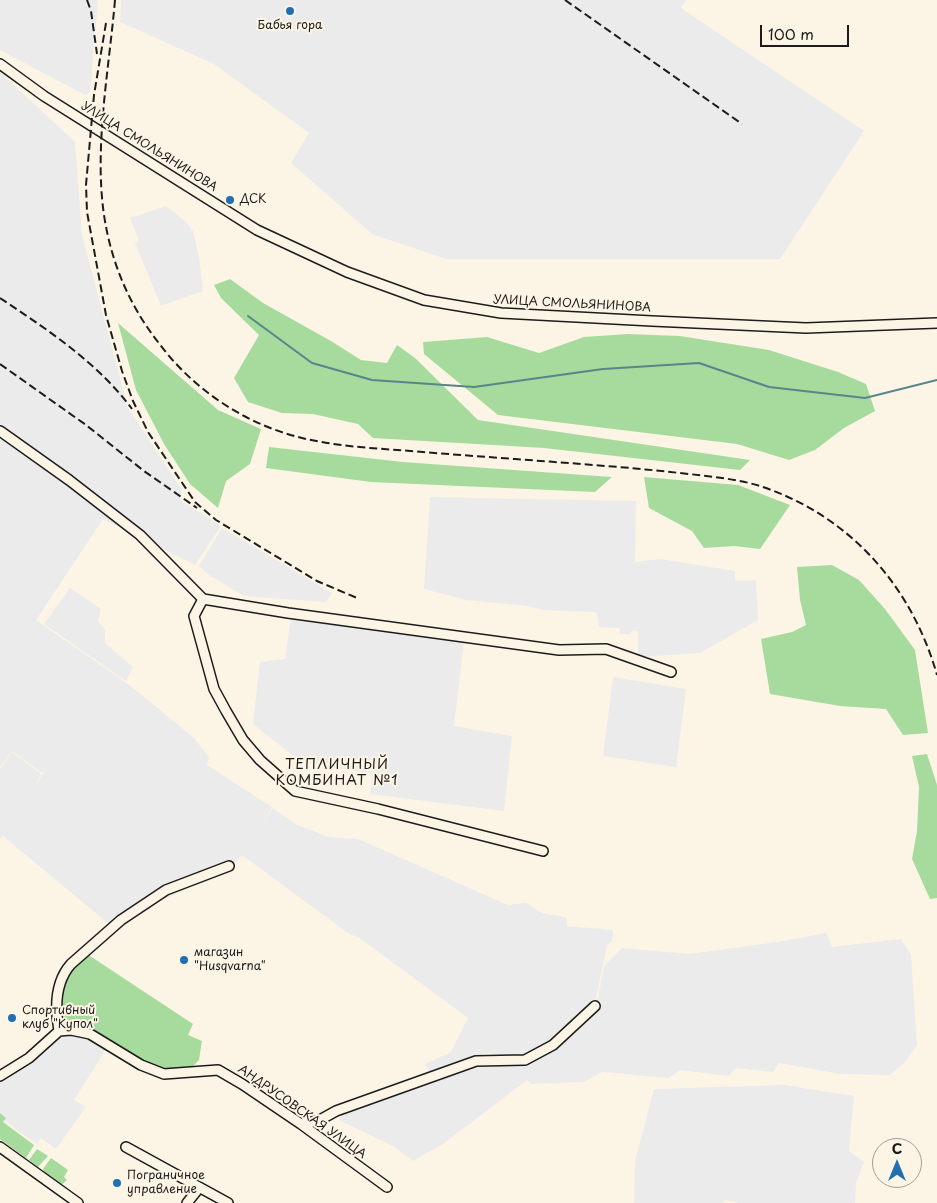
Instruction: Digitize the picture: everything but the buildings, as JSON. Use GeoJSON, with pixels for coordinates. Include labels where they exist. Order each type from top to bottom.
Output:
{"type":"FeatureCollection","features":[{"type":"Feature","properties":{"kind":"street","name":"УЛИЦА СМОЛЬЯНИНОВА"},"geometry":{"type":"LineString","coordinates":[[0,64],[44,96],[257,230],[347,272],[424,300],[501,313],[806,328],[937,323]]}},
{"type":"Feature","properties":{"kind":"street"},"geometry":{"type":"LineString","coordinates":[[0,431],[140,535],[203,599],[288,613],[560,650],[606,650],[671,672]]}},
{"type":"Feature","properties":{"kind":"street"},"geometry":{"type":"LineString","coordinates":[[203,599],[194,616],[214,689],[242,740],[260,760],[295,790],[542,851]]}},
{"type":"Feature","properties":{"kind":"street"},"geometry":{"type":"LineString","coordinates":[[0,1076],[5,1075],[29,1058],[59,1032],[56,1015],[58,993],[64,972],[71,964],[121,920],[166,890],[229,866]]}},
{"type":"Feature","properties":{"kind":"street"},"geometry":{"type":"LineString","coordinates":[[301,1124],[318,1120],[336,1111],[476,1061],[525,1060],[553,1045],[595,1006]]}},
{"type":"Feature","properties":{"kind":"street","name":"АНДРУСОВСКАЯ УЛИЦА"},"geometry":{"type":"LineString","coordinates":[[59,1032],[71,1030],[90,1034],[141,1065],[164,1074],[218,1070],[301,1124],[387,1187]]}},
{"type":"Feature","properties":{"kind":"street"},"geometry":{"type":"LineString","coordinates":[[0,1146],[78,1203]]}},
{"type":"Feature","properties":{"kind":"street"},"geometry":{"type":"LineString","coordinates":[[126,1147],[228,1203]]}},
{"type":"Feature","properties":{"kind":"street"},"geometry":{"type":"LineString","coordinates":[[187,1203],[199,1188]]}},
{"type":"Feature","properties":{"kind":"shaded area"},"geometry":{"type":"Polygon","coordinates":[[[0,0],[98,0],[90,92],[85,95],[0,50],[0,0]]]}},
{"type":"Feature","properties":{"kind":"shaded area"},"geometry":{"type":"Polygon","coordinates":[[[121,0],[686,0],[681,8],[864,131],[780,259],[446,259],[372,234],[291,163],[309,133],[214,64],[120,22],[121,0]]]}},
{"type":"Feature","properties":{"kind":"shaded area"},"geometry":{"type":"Polygon","coordinates":[[[0,72],[75,142],[82,235],[128,408],[182,490],[180,500],[221,526],[195,565],[103,519],[36,620],[128,684],[193,737],[209,757],[207,765],[272,807],[263,823],[273,808],[297,825],[329,837],[358,839],[508,905],[526,903],[542,913],[566,917],[567,926],[613,930],[612,941],[607,945],[596,998],[550,1042],[524,1057],[484,1053],[475,1059],[524,1058],[551,1043],[598,998],[604,966],[622,948],[689,954],[778,942],[826,933],[832,947],[901,939],[911,955],[917,1045],[905,1062],[890,1075],[840,1074],[779,1063],[773,1072],[736,1068],[728,1076],[680,1070],[669,1078],[602,1072],[584,1082],[531,1084],[527,1080],[443,1144],[413,1161],[393,1146],[339,1120],[350,1102],[430,1074],[425,1064],[451,1052],[468,1018],[242,855],[227,873],[197,884],[141,910],[115,929],[3,836],[0,839],[0,769],[12,752],[41,774],[34,788],[48,765],[42,773],[12,751],[0,767],[0,72]]]}},
{"type":"Feature","properties":{"kind":"shaded area"},"geometry":{"type":"Polygon","coordinates":[[[166,206],[185,221],[193,231],[199,257],[203,291],[161,306],[135,243],[139,241],[130,218],[166,206]]]}},
{"type":"Feature","properties":{"kind":"shaded area"},"geometry":{"type":"Polygon","coordinates":[[[430,497],[636,501],[635,562],[660,559],[735,571],[735,581],[756,580],[758,620],[700,653],[642,657],[638,655],[638,631],[632,630],[631,634],[620,634],[619,628],[599,627],[595,612],[543,610],[529,606],[466,600],[424,589],[430,497]]]}},
{"type":"Feature","properties":{"kind":"shaded area"},"geometry":{"type":"Polygon","coordinates":[[[222,528],[332,593],[326,602],[244,596],[207,574],[199,566],[222,528]]]}},
{"type":"Feature","properties":{"kind":"shaded area"},"geometry":{"type":"Polygon","coordinates":[[[70,588],[101,609],[98,621],[105,630],[105,643],[133,667],[126,681],[44,624],[70,588]]]}},
{"type":"Feature","properties":{"kind":"shaded area","name":"ТЕПЛИЧНЫЙ КОМБИНАТ №1"},"geometry":{"type":"Polygon","coordinates":[[[291,617],[464,642],[454,726],[512,736],[504,811],[370,794],[372,774],[301,762],[253,724],[260,662],[285,659],[291,617]]]}},
{"type":"Feature","properties":{"kind":"shaded area"},"geometry":{"type":"Polygon","coordinates":[[[613,677],[686,689],[676,767],[603,756],[613,677]]]}},
{"type":"Feature","properties":{"kind":"shaded area"},"geometry":{"type":"Polygon","coordinates":[[[77,1034],[107,1048],[74,1100],[86,1107],[56,1149],[41,1138],[37,1144],[4,1121],[6,1118],[0,1113],[0,1082],[8,1079],[61,1035],[77,1034]]]}},
{"type":"Feature","properties":{"kind":"shaded area"},"geometry":{"type":"Polygon","coordinates":[[[784,1085],[854,1096],[849,1151],[864,1162],[856,1183],[855,1203],[738,1203],[725,1200],[723,1203],[634,1203],[635,1161],[654,1089],[784,1085]]]}},
{"type":"Feature","properties":{"kind":"green space"},"geometry":{"type":"Polygon","coordinates":[[[230,279],[263,303],[361,360],[387,363],[397,345],[415,358],[478,420],[750,460],[740,470],[544,448],[373,438],[358,424],[313,414],[282,413],[248,402],[234,378],[259,335],[221,298],[214,285],[230,279]]]}},
{"type":"Feature","properties":{"kind":"green space"},"geometry":{"type":"Polygon","coordinates":[[[118,323],[218,410],[261,429],[250,464],[226,481],[218,508],[190,484],[164,444],[136,390],[118,323]]]}},
{"type":"Feature","properties":{"kind":"green space"},"geometry":{"type":"Polygon","coordinates":[[[628,334],[680,336],[769,350],[838,372],[866,384],[875,411],[844,428],[815,450],[789,460],[737,444],[498,415],[424,354],[423,342],[487,337],[539,353],[584,337],[628,334]]]}},
{"type":"Feature","properties":{"kind":"green space"},"geometry":{"type":"Polygon","coordinates":[[[269,447],[403,462],[612,477],[595,492],[371,482],[266,468],[269,447]]]}},
{"type":"Feature","properties":{"kind":"green space"},"geometry":{"type":"Polygon","coordinates":[[[644,477],[738,485],[790,505],[760,549],[734,546],[704,548],[692,531],[649,508],[644,477]]]}},
{"type":"Feature","properties":{"kind":"green space"},"geometry":{"type":"Polygon","coordinates":[[[832,565],[859,580],[885,609],[915,650],[928,733],[903,735],[886,709],[840,706],[770,694],[761,639],[792,632],[806,625],[800,600],[797,567],[832,565]]]}},
{"type":"Feature","properties":{"kind":"green space"},"geometry":{"type":"Polygon","coordinates":[[[927,754],[937,785],[937,898],[930,899],[912,859],[917,831],[919,787],[912,756],[927,754]]]}},
{"type":"Feature","properties":{"kind":"green space"},"geometry":{"type":"Polygon","coordinates":[[[87,954],[193,1024],[188,1035],[202,1041],[199,1060],[190,1069],[165,1071],[143,1062],[92,1032],[61,1028],[61,992],[67,972],[87,954]]]}},
{"type":"Feature","properties":{"kind":"green space"},"geometry":{"type":"Polygon","coordinates":[[[0,1113],[6,1118],[3,1122],[34,1145],[26,1158],[0,1139],[0,1113]]]}},
{"type":"Feature","properties":{"kind":"green space"},"geometry":{"type":"Polygon","coordinates":[[[37,1149],[48,1156],[38,1167],[29,1160],[37,1149]]]}},
{"type":"Feature","properties":{"kind":"green space"},"geometry":{"type":"Polygon","coordinates":[[[51,1158],[68,1170],[64,1177],[67,1180],[61,1185],[44,1172],[43,1169],[51,1158]]]}},
{"type":"Feature","properties":{"kind":"waterway"},"geometry":{"type":"LineString","coordinates":[[248,316],[312,363],[372,380],[474,387],[603,369],[699,363],[769,387],[865,398],[937,380]]}},
{"type":"Feature","properties":{"kind":"railway"},"geometry":{"type":"LineString","coordinates":[[87,0],[91,11],[97,54]]}},
{"type":"Feature","properties":{"kind":"railway"},"geometry":{"type":"LineString","coordinates":[[115,0],[104,108],[101,162],[101,189],[107,232],[123,282],[138,313],[158,342],[191,379],[230,408],[252,420],[274,430],[322,442],[347,446],[648,470],[726,479],[763,487],[795,500],[824,517],[850,536],[874,559],[912,613],[926,643],[937,675]]}},
{"type":"Feature","properties":{"kind":"railway"},"geometry":{"type":"LineString","coordinates":[[565,0],[742,124]]}},
{"type":"Feature","properties":{"kind":"railway"},"geometry":{"type":"LineString","coordinates":[[106,23],[94,95],[86,185],[87,212],[106,315],[122,371],[133,401],[148,432],[195,502],[216,520],[317,581],[357,598]]}},
{"type":"Feature","properties":{"kind":"railway"},"geometry":{"type":"LineString","coordinates":[[0,298],[54,335],[88,362],[119,392],[132,409]]}},
{"type":"Feature","properties":{"kind":"railway"},"geometry":{"type":"LineString","coordinates":[[0,364],[86,425],[144,471],[197,508]]}},
{"type":"Feature","properties":{"kind":"place","name":"Бабья гора"},"geometry":{"type":"Point","coordinates":[290,11]}},
{"type":"Feature","properties":{"kind":"place","name":"ДСК"},"geometry":{"type":"Point","coordinates":[230,200]}},
{"type":"Feature","properties":{"kind":"place","name":"магазин \"Husqvarna\""},"geometry":{"type":"Point","coordinates":[184,960]}},
{"type":"Feature","properties":{"kind":"place","name":"Спортивный клуб \"Купол\""},"geometry":{"type":"Point","coordinates":[12,1018]}},
{"type":"Feature","properties":{"kind":"place","name":"Пограничное управление"},"geometry":{"type":"Point","coordinates":[117,1183]}},
{"type":"Feature","properties":{"kind":"district","name":"ТЕПЛИЧНЫЙ КОМБИНАТ №1"},"geometry":{"type":"Point","coordinates":[337,774]}}]}
